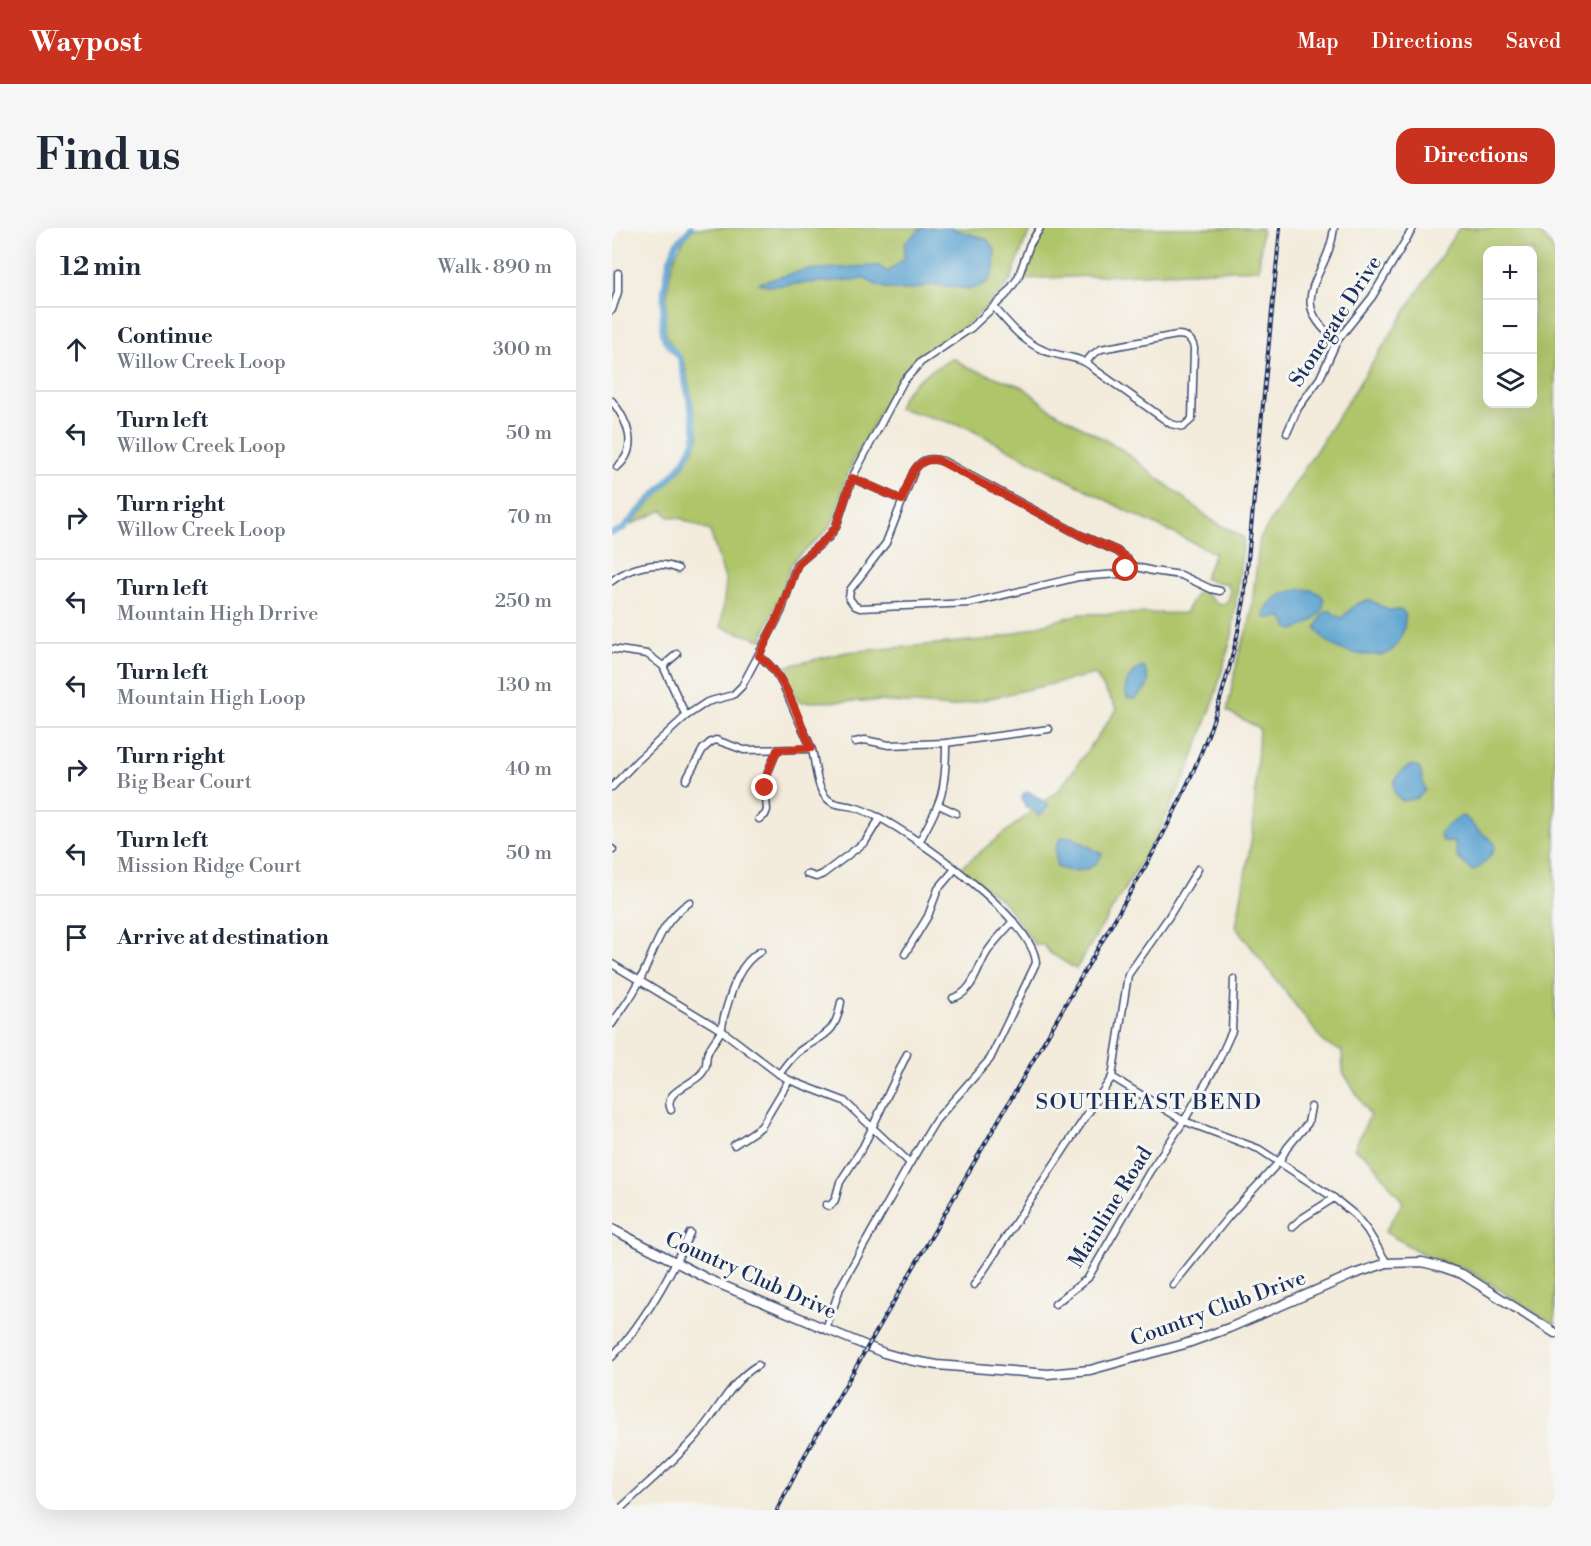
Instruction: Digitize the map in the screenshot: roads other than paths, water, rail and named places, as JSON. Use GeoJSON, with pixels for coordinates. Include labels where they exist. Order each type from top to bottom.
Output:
{"type":"FeatureCollection","features":[{"type":"Feature","properties":{"kind":"street"},"geometry":{"type":"LineString","coordinates":[[612,787],[686,716],[707,702],[733,695],[742,686],[780,612],[798,564],[836,527],[852,478],[892,401],[913,370],[971,328],[994,307],[1018,278],[1030,244],[1040,228]]}},
{"type":"Feature","properties":{"kind":"street"},"geometry":{"type":"LineString","coordinates":[[1334,228],[1329,249],[1311,289],[1310,300],[1317,322],[1337,341]]}},
{"type":"Feature","properties":{"kind":"street","name":"Stonegate Drive"},"geometry":{"type":"LineString","coordinates":[[1287,433],[1298,408],[1320,378],[1337,341],[1372,297],[1413,228]]}},
{"type":"Feature","properties":{"kind":"street"},"geometry":{"type":"LineString","coordinates":[[612,310],[619,290],[618,273]]}},
{"type":"Feature","properties":{"kind":"street"},"geometry":{"type":"LineString","coordinates":[[994,307],[1015,331],[1040,349],[1087,361],[1094,369],[1171,424],[1183,427],[1192,419],[1194,348],[1186,336],[1101,349],[1087,361]]}},
{"type":"Feature","properties":{"kind":"street"},"geometry":{"type":"LineString","coordinates":[[612,401],[623,415],[629,434],[628,452],[617,467]]}},
{"type":"Feature","properties":{"kind":"street"},"geometry":{"type":"LineString","coordinates":[[924,460],[938,460],[1080,535],[1117,551],[1128,560],[1128,565],[1119,574],[1078,576],[970,603],[860,608],[855,606],[849,598],[850,590],[886,543],[914,471],[924,460]]}},
{"type":"Feature","properties":{"kind":"street"},"geometry":{"type":"LineString","coordinates":[[852,478],[902,500]]}},
{"type":"Feature","properties":{"kind":"street"},"geometry":{"type":"LineString","coordinates":[[612,580],[633,568],[670,565],[678,569]]}},
{"type":"Feature","properties":{"kind":"street"},"geometry":{"type":"LineString","coordinates":[[1128,565],[1153,572],[1181,575],[1220,591]]}},
{"type":"Feature","properties":{"kind":"street"},"geometry":{"type":"LineString","coordinates":[[612,650],[647,654],[663,666],[686,716]]}},
{"type":"Feature","properties":{"kind":"street"},"geometry":{"type":"LineString","coordinates":[[663,666],[677,654]]}},
{"type":"Feature","properties":{"kind":"street"},"geometry":{"type":"LineString","coordinates":[[759,656],[780,678],[811,748],[823,793],[831,802],[858,808],[880,818],[919,842],[992,899],[1013,921],[1036,955],[1036,963],[990,1059],[936,1120],[910,1162],[840,1288],[826,1329]]}},
{"type":"Feature","properties":{"kind":"street"},"geometry":{"type":"LineString","coordinates":[[855,742],[865,740],[889,745],[946,743],[1049,729]]}},
{"type":"Feature","properties":{"kind":"street"},"geometry":{"type":"LineString","coordinates":[[686,780],[703,749],[716,740],[744,750],[811,748]]}},
{"type":"Feature","properties":{"kind":"street"},"geometry":{"type":"LineString","coordinates":[[919,842],[939,805],[946,775],[946,743]]}},
{"type":"Feature","properties":{"kind":"street"},"geometry":{"type":"LineString","coordinates":[[759,819],[765,815],[767,810],[765,788],[768,772],[777,750]]}},
{"type":"Feature","properties":{"kind":"street"},"geometry":{"type":"LineString","coordinates":[[939,805],[956,813]]}},
{"type":"Feature","properties":{"kind":"street"},"geometry":{"type":"LineString","coordinates":[[926,811],[933,816]]}},
{"type":"Feature","properties":{"kind":"street"},"geometry":{"type":"LineString","coordinates":[[807,874],[816,877],[823,874],[865,842],[880,818]]}},
{"type":"Feature","properties":{"kind":"street"},"geometry":{"type":"LineString","coordinates":[[905,954],[928,916],[938,889],[955,869]]}},
{"type":"Feature","properties":{"kind":"street"},"geometry":{"type":"LineString","coordinates":[[974,1285],[1112,1077],[1128,975],[1168,918],[1198,869]]}},
{"type":"Feature","properties":{"kind":"street"},"geometry":{"type":"LineString","coordinates":[[612,1024],[640,982],[666,924],[690,902]]}},
{"type":"Feature","properties":{"kind":"street"},"geometry":{"type":"LineString","coordinates":[[953,998],[962,995],[969,987],[986,952],[1013,921]]}},
{"type":"Feature","properties":{"kind":"street"},"geometry":{"type":"LineString","coordinates":[[671,1110],[670,1098],[675,1092],[700,1077],[706,1067],[706,1056],[721,1030],[740,971],[746,962],[761,951]]}},
{"type":"Feature","properties":{"kind":"street"},"geometry":{"type":"LineString","coordinates":[[612,964],[721,1030],[789,1080],[844,1101],[910,1162]]}},
{"type":"Feature","properties":{"kind":"street","name":"Mainline Road"},"geometry":{"type":"LineString","coordinates":[[1055,1304],[1088,1278],[1218,1062],[1232,1031],[1234,979]]}},
{"type":"Feature","properties":{"kind":"street"},"geometry":{"type":"LineString","coordinates":[[779,1074],[797,1053],[832,1029],[839,1015],[841,1002]]}},
{"type":"Feature","properties":{"kind":"street"},"geometry":{"type":"LineString","coordinates":[[826,1205],[830,1206],[835,1200],[840,1182],[863,1147],[907,1054]]}},
{"type":"Feature","properties":{"kind":"street"},"geometry":{"type":"LineString","coordinates":[[1112,1077],[1184,1120],[1259,1149],[1334,1198],[1355,1215],[1368,1230],[1387,1263]]}},
{"type":"Feature","properties":{"kind":"street"},"geometry":{"type":"LineString","coordinates":[[734,1145],[761,1128],[789,1080]]}},
{"type":"Feature","properties":{"kind":"street"},"geometry":{"type":"LineString","coordinates":[[1173,1285],[1229,1216],[1278,1162],[1308,1123],[1311,1107]]}},
{"type":"Feature","properties":{"kind":"street"},"geometry":{"type":"LineString","coordinates":[[1292,1227],[1334,1198]]}},
{"type":"Feature","properties":{"kind":"street","name":"Country Club Drive"},"geometry":{"type":"LineString","coordinates":[[612,1229],[710,1281],[884,1353],[928,1364],[1037,1373],[1069,1374],[1090,1370],[1185,1344],[1354,1274],[1387,1263],[1422,1262],[1462,1274],[1555,1333]]}},
{"type":"Feature","properties":{"kind":"street"},"geometry":{"type":"LineString","coordinates":[[612,1357],[628,1340],[650,1307],[676,1263],[690,1233]]}},
{"type":"Feature","properties":{"kind":"street"},"geometry":{"type":"LineString","coordinates":[[620,1510],[693,1440],[714,1416],[744,1374],[758,1365]]}},
{"type":"Feature","properties":{"kind":"water"},"geometry":{"type":"Polygon","coordinates":[[[922,228],[950,228],[987,239],[995,250],[991,278],[975,288],[968,289],[933,285],[897,290],[878,286],[865,279],[769,286],[759,283],[804,270],[879,266],[887,272],[904,259],[905,243],[922,228]]]}},
{"type":"Feature","properties":{"kind":"water"},"geometry":{"type":"Polygon","coordinates":[[[1303,589],[1315,591],[1322,596],[1324,602],[1318,615],[1311,621],[1293,630],[1288,628],[1282,617],[1266,618],[1264,616],[1269,604],[1279,596],[1303,589]]]}},
{"type":"Feature","properties":{"kind":"water"},"geometry":{"type":"Polygon","coordinates":[[[1372,601],[1388,610],[1401,610],[1405,613],[1401,636],[1395,647],[1386,654],[1364,655],[1348,652],[1326,641],[1316,628],[1323,613],[1331,611],[1342,618],[1356,604],[1372,601]]]}},
{"type":"Feature","properties":{"kind":"water"},"geometry":{"type":"Polygon","coordinates":[[[1144,667],[1149,682],[1146,688],[1135,699],[1127,698],[1125,689],[1129,678],[1136,670],[1144,667]]]}},
{"type":"Feature","properties":{"kind":"water"},"geometry":{"type":"Polygon","coordinates":[[[1414,765],[1420,769],[1425,790],[1418,798],[1403,801],[1394,792],[1395,780],[1402,770],[1414,765]]]}},
{"type":"Feature","properties":{"kind":"water"},"geometry":{"type":"Polygon","coordinates":[[[1029,792],[1049,805],[1043,813],[1037,816],[1035,810],[1026,808],[1022,798],[1024,793],[1029,792]]]}},
{"type":"Feature","properties":{"kind":"water"},"geometry":{"type":"Polygon","coordinates":[[[1462,816],[1495,844],[1493,852],[1481,866],[1473,871],[1457,857],[1455,843],[1443,841],[1440,834],[1444,828],[1462,816]]]}},
{"type":"Feature","properties":{"kind":"water"},"geometry":{"type":"Polygon","coordinates":[[[1063,837],[1072,837],[1102,854],[1094,865],[1082,870],[1070,871],[1057,867],[1057,846],[1063,837]]]}},
{"type":"Feature","properties":{"kind":"waterway"},"geometry":{"type":"LineString","coordinates":[[612,533],[623,529],[666,483],[677,471],[693,445],[696,432],[680,358],[666,342],[662,333],[664,290],[669,262],[676,244],[691,228]]}},
{"type":"Feature","properties":{"kind":"railway"},"geometry":{"type":"LineString","coordinates":[[777,1510],[805,1455],[1153,853],[1198,761],[1220,701],[1244,601],[1280,228]]}},
{"type":"Feature","properties":{"kind":"district","name":"SOUTHEAST BEND"},"geometry":{"type":"Point","coordinates":[1149,1101]}}]}
